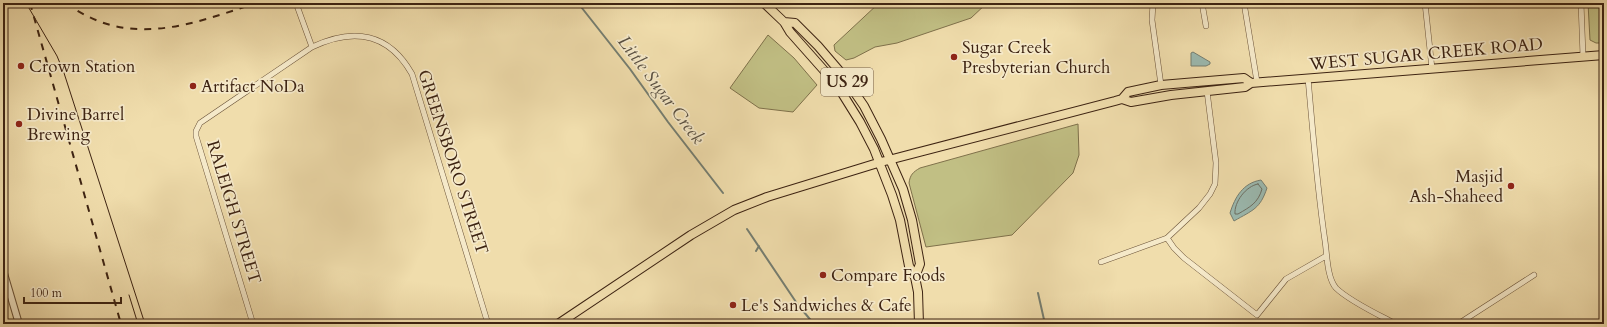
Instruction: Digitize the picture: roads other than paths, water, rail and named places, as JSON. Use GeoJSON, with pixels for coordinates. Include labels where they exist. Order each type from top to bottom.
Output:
{"type":"FeatureCollection","features":[{"type":"Feature","properties":{"kind":"main road","name":"US 29"},"geometry":{"type":"LineString","coordinates":[[764,3],[784,22],[790,32],[815,58],[836,85],[860,122],[880,162],[900,220],[909,266],[915,277],[918,292],[919,324]]}},
{"type":"Feature","properties":{"kind":"main road","name":"US 29"},"geometry":{"type":"LineString","coordinates":[[784,22],[795,23],[818,46],[842,74],[873,123],[908,204],[920,264],[915,277]]}},
{"type":"Feature","properties":{"kind":"main road","name":"WEST SUGAR CREEK ROAD"},"geometry":{"type":"LineString","coordinates":[[558,324],[691,235],[734,210],[767,197],[880,162],[1122,99],[1131,102],[1171,95],[1245,87],[1254,83],[1308,78],[1604,55]]}},
{"type":"Feature","properties":{"kind":"main road","name":"WEST SUGAR CREEK ROAD"},"geometry":{"type":"LineString","coordinates":[[1122,99],[1128,92],[1161,86],[1244,78],[1254,83]]}},
{"type":"Feature","properties":{"kind":"street"},"geometry":{"type":"LineString","coordinates":[[296,3],[312,47]]}},
{"type":"Feature","properties":{"kind":"street"},"geometry":{"type":"LineString","coordinates":[[1153,3],[1152,20],[1161,86]]}},
{"type":"Feature","properties":{"kind":"street"},"geometry":{"type":"LineString","coordinates":[[1202,3],[1206,26]]}},
{"type":"Feature","properties":{"kind":"street"},"geometry":{"type":"LineString","coordinates":[[1244,3],[1254,83]]}},
{"type":"Feature","properties":{"kind":"street"},"geometry":{"type":"LineString","coordinates":[[1425,3],[1432,69]]}},
{"type":"Feature","properties":{"kind":"street"},"geometry":{"type":"LineString","coordinates":[[1580,3],[1583,56]]}},
{"type":"Feature","properties":{"kind":"street","name":"GREENSBORO STREET"},"geometry":{"type":"LineString","coordinates":[[312,47],[333,38],[344,36],[366,37],[387,45],[400,55],[406,64],[416,84],[488,324]]}},
{"type":"Feature","properties":{"kind":"street","name":"RALEIGH STREET"},"geometry":{"type":"LineString","coordinates":[[253,324],[196,131],[200,123],[312,47]]}},
{"type":"Feature","properties":{"kind":"street"},"geometry":{"type":"LineString","coordinates":[[1308,78],[1316,178],[1326,256],[1333,282],[1337,289],[1358,303],[1396,324]]}},
{"type":"Feature","properties":{"kind":"street"},"geometry":{"type":"LineString","coordinates":[[1101,262],[1167,238],[1199,208],[1210,194],[1215,184],[1216,163],[1207,91]]}},
{"type":"Feature","properties":{"kind":"street"},"geometry":{"type":"LineString","coordinates":[[1167,238],[1184,258],[1256,315],[1286,279],[1326,256]]}},
{"type":"Feature","properties":{"kind":"street"},"geometry":{"type":"LineString","coordinates":[[3,270],[19,324]]}},
{"type":"Feature","properties":{"kind":"street"},"geometry":{"type":"LineString","coordinates":[[1458,324],[1534,275]]}},
{"type":"Feature","properties":{"kind":"water"},"geometry":{"type":"Polygon","coordinates":[[[1193,52],[1210,62],[1210,64],[1206,66],[1191,66],[1191,53],[1193,52]]]}},
{"type":"Feature","properties":{"kind":"water"},"geometry":{"type":"Polygon","coordinates":[[[1261,180],[1267,188],[1262,200],[1255,208],[1234,221],[1230,213],[1237,196],[1249,184],[1261,180]]]}},
{"type":"Feature","properties":{"kind":"waterway","name":"Little Sugar Creek"},"geometry":{"type":"LineString","coordinates":[[578,3],[630,69],[668,122],[723,193]]}},
{"type":"Feature","properties":{"kind":"waterway","name":"Little Sugar Creek"},"geometry":{"type":"LineString","coordinates":[[747,229],[798,305],[814,324]]}},
{"type":"Feature","properties":{"kind":"waterway","name":"Little Sugar Creek"},"geometry":{"type":"LineString","coordinates":[[756,251],[759,246]]}},
{"type":"Feature","properties":{"kind":"waterway"},"geometry":{"type":"LineString","coordinates":[[1038,293],[1045,324]]}},
{"type":"Feature","properties":{"kind":"tram line"},"geometry":{"type":"LineString","coordinates":[[26,3],[57,56],[64,73],[145,324]]}},
{"type":"Feature","properties":{"kind":"tram line"},"geometry":{"type":"LineString","coordinates":[[129,295],[138,324]]}},
{"type":"Feature","properties":{"kind":"railway"},"geometry":{"type":"LineString","coordinates":[[30,3],[121,324]]}},
{"type":"Feature","properties":{"kind":"railway"},"geometry":{"type":"LineString","coordinates":[[66,3],[89,17],[113,26],[136,29],[183,25],[256,3]]}},
{"type":"Feature","properties":{"kind":"place","name":"Sugar Creek Presbyterian Church"},"geometry":{"type":"Point","coordinates":[954,57]}},
{"type":"Feature","properties":{"kind":"place","name":"Crown Station"},"geometry":{"type":"Point","coordinates":[21,66]}},
{"type":"Feature","properties":{"kind":"place","name":"Artifact NoDa"},"geometry":{"type":"Point","coordinates":[193,86]}},
{"type":"Feature","properties":{"kind":"place","name":"Divine Barrel Brewing"},"geometry":{"type":"Point","coordinates":[19,124]}},
{"type":"Feature","properties":{"kind":"place","name":"Masjid Ash-Shaheed"},"geometry":{"type":"Point","coordinates":[1511,186]}},
{"type":"Feature","properties":{"kind":"place","name":"Compare Foods"},"geometry":{"type":"Point","coordinates":[823,275]}},
{"type":"Feature","properties":{"kind":"place","name":"Le's Sandwiches & Cafe"},"geometry":{"type":"Point","coordinates":[733,305]}}]}
